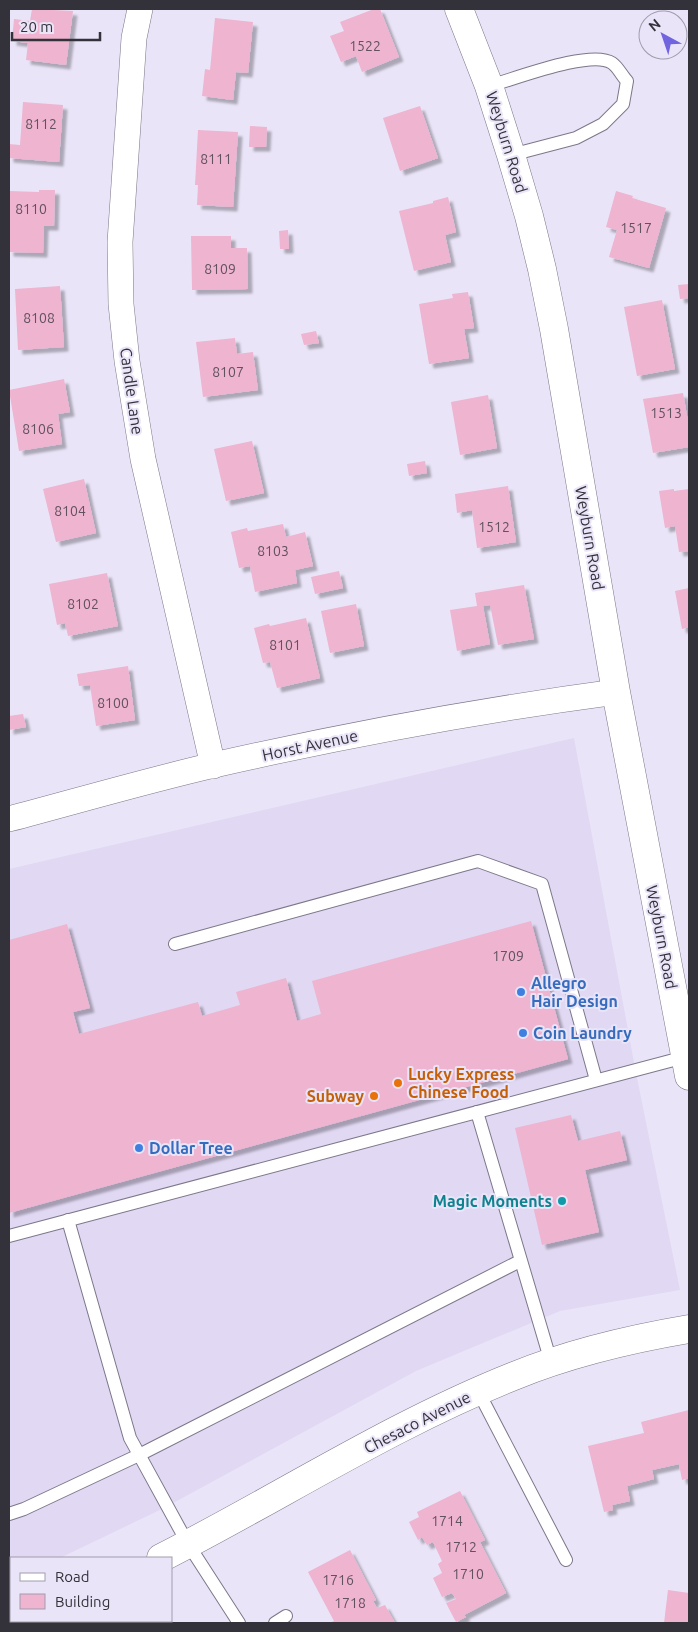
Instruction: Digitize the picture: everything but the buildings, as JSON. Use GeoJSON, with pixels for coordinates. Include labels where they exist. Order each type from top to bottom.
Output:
{"type":"FeatureCollection","features":[{"type":"Feature","properties":{"kind":"street","name":"Candle Lane"},"geometry":{"type":"LineString","coordinates":[[140,9],[134,38],[120,242],[121,304],[127,361],[143,458],[214,766]]}},
{"type":"Feature","properties":{"kind":"street","name":"Weyburn Road"},"geometry":{"type":"LineString","coordinates":[[459,9],[489,86],[512,155],[529,216],[554,329],[616,692],[687,1066]]}},
{"type":"Feature","properties":{"kind":"street","name":"Horst Avenue"},"geometry":{"type":"LineString","coordinates":[[9,819],[214,766],[387,729],[556,700],[616,692]]}},
{"type":"Feature","properties":{"kind":"street","name":"Chesaco Avenue"},"geometry":{"type":"LineString","coordinates":[[163,1557],[390,1434],[478,1391],[551,1362],[644,1337],[689,1329]]}},
{"type":"Feature","properties":{"kind":"lane"},"geometry":{"type":"LineString","coordinates":[[489,86],[579,60],[600,59],[613,64],[627,81],[623,104],[603,124],[576,138],[512,155]]}},
{"type":"Feature","properties":{"kind":"lane"},"geometry":{"type":"LineString","coordinates":[[175,944],[478,861],[542,884],[596,1080]]}},
{"type":"Feature","properties":{"kind":"lane"},"geometry":{"type":"LineString","coordinates":[[9,1236],[596,1080],[687,1066]]}},
{"type":"Feature","properties":{"kind":"lane"},"geometry":{"type":"LineString","coordinates":[[476,1112],[551,1362]]}},
{"type":"Feature","properties":{"kind":"lane"},"geometry":{"type":"LineString","coordinates":[[68,1220],[130,1438],[188,1544],[239,1623]]}},
{"type":"Feature","properties":{"kind":"lane"},"geometry":{"type":"LineString","coordinates":[[9,1514],[24,1510],[139,1455],[520,1260]]}},
{"type":"Feature","properties":{"kind":"lane"},"geometry":{"type":"LineString","coordinates":[[478,1391],[566,1560]]}},
{"type":"Feature","properties":{"kind":"shaded area"},"geometry":{"type":"Polygon","coordinates":[[[574,738],[635,1068],[680,1290],[560,1311],[416,1371],[164,1508],[62,1557],[10,1557],[9,1583],[9,869],[574,738]]]}},
{"type":"Feature","properties":{"kind":"place","name":"Allegro Hair Design"},"geometry":{"type":"Point","coordinates":[521,992]}},
{"type":"Feature","properties":{"kind":"place","name":"Coin Laundry"},"geometry":{"type":"Point","coordinates":[523,1033]}},
{"type":"Feature","properties":{"kind":"place","name":"Lucky Express Chinese Food"},"geometry":{"type":"Point","coordinates":[398,1083]}},
{"type":"Feature","properties":{"kind":"place","name":"Subway"},"geometry":{"type":"Point","coordinates":[374,1096]}},
{"type":"Feature","properties":{"kind":"place","name":"Dollar Tree"},"geometry":{"type":"Point","coordinates":[139,1148]}},
{"type":"Feature","properties":{"kind":"place","name":"Magic Moments"},"geometry":{"type":"Point","coordinates":[562,1201]}}]}
